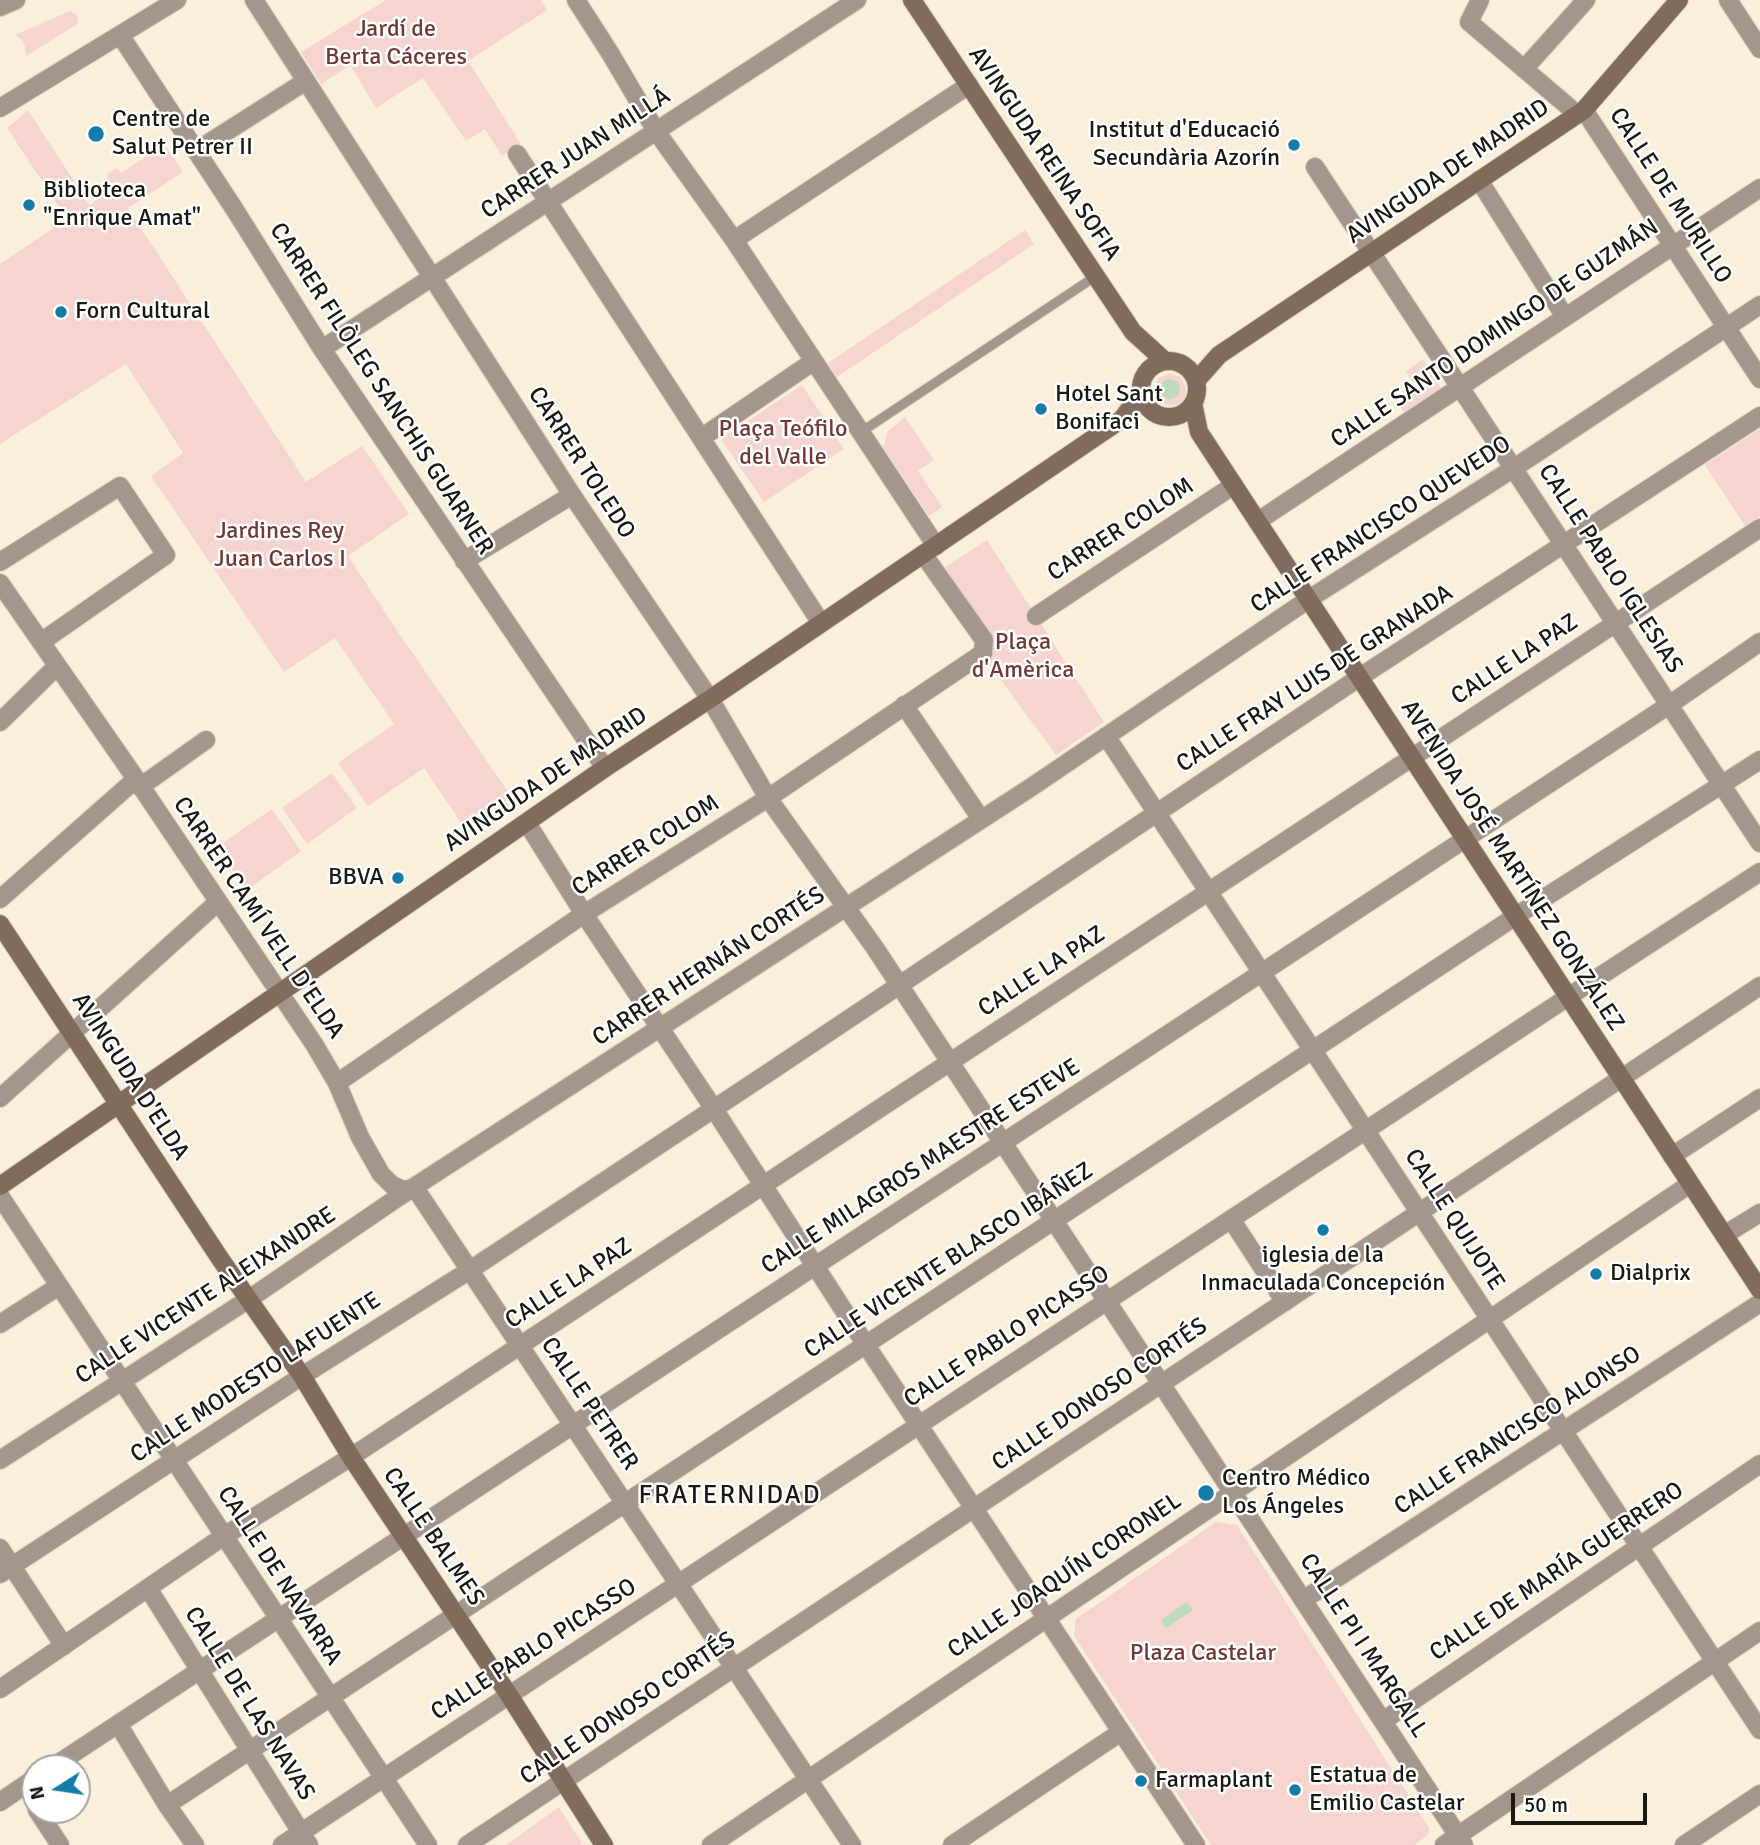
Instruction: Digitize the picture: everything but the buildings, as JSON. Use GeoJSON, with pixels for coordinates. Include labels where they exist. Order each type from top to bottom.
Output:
{"type":"FeatureCollection","features":[{"type":"Feature","properties":{"kind":"street"},"geometry":{"type":"LineString","coordinates":[[0,7],[16,0]]}},
{"type":"Feature","properties":{"kind":"street"},"geometry":{"type":"LineString","coordinates":[[0,108],[177,0]]}},
{"type":"Feature","properties":{"kind":"street","name":"CARRER TOLEDO"},"geometry":{"type":"LineString","coordinates":[[254,0],[572,495],[710,699],[768,798],[875,948]]}},
{"type":"Feature","properties":{"kind":"street","name":"CARRER JUAN MILLÁ"},"geometry":{"type":"LineString","coordinates":[[323,349],[857,0]]}},
{"type":"Feature","properties":{"kind":"street","name":"AVINGUDA REINA SOFIA"},"geometry":{"type":"LineString","coordinates":[[912,0],[1135,335],[1165,361]]}},
{"type":"Feature","properties":{"kind":"street","name":"CALLE DE MURILLO"},"geometry":{"type":"LineString","coordinates":[[1480,0],[1469,22],[1524,69],[1581,112],[1673,245],[1760,379]]}},
{"type":"Feature","properties":{"kind":"street"},"geometry":{"type":"LineString","coordinates":[[1524,69],[1586,0]]}},
{"type":"Feature","properties":{"kind":"street","name":"AVINGUDA DE MADRID"},"geometry":{"type":"LineString","coordinates":[[1196,381],[1219,355],[1581,112],[1679,0]]}},
{"type":"Feature","properties":{"kind":"street"},"geometry":{"type":"LineString","coordinates":[[1728,0],[1760,49]]}},
{"type":"Feature","properties":{"kind":"street"},"geometry":{"type":"LineString","coordinates":[[580,2],[656,131],[734,240],[814,361],[860,432],[929,550]]}},
{"type":"Feature","properties":{"kind":"street","name":"CARRER FILÒLEG SANCHIS GUARNER"},"geometry":{"type":"LineString","coordinates":[[120,35],[323,349],[605,768]]}},
{"type":"Feature","properties":{"kind":"street"},"geometry":{"type":"LineString","coordinates":[[196,151],[306,81]]}},
{"type":"Feature","properties":{"kind":"street"},"geometry":{"type":"LineString","coordinates":[[734,240],[969,85]]}},
{"type":"Feature","properties":{"kind":"street"},"geometry":{"type":"LineString","coordinates":[[517,154],[821,623]]}},
{"type":"Feature","properties":{"kind":"street","name":"CALLE PABLO IGLESIAS"},"geometry":{"type":"LineString","coordinates":[[1315,167],[1760,843]]}},
{"type":"Feature","properties":{"kind":"street"},"geometry":{"type":"LineString","coordinates":[[1479,180],[1565,317]]}},
{"type":"Feature","properties":{"kind":"street","name":"CALLE SANTO DOMINGO DE GUZMÁN"},"geometry":{"type":"LineString","coordinates":[[1258,521],[1760,188]]}},
{"type":"Feature","properties":{"kind":"street","name":"CALLE FRANCISCO QUEVEDO"},"geometry":{"type":"LineString","coordinates":[[1030,788],[1309,599],[1514,468],[1760,305]]}},
{"type":"Feature","properties":{"kind":"street","name":"AVINGUDA REINA SOFIA"},"geometry":{"type":"LineString","coordinates":[[1135,335],[1146,372]]}},
{"type":"Feature","properties":{"kind":"street","name":"AVINGUDA DE MADRID"},"geometry":{"type":"LineString","coordinates":[[1184,365],[1219,355]]}},
{"type":"Feature","properties":{"kind":"street"},"geometry":{"type":"LineString","coordinates":[[701,438],[814,361]]}},
{"type":"Feature","properties":{"kind":"street"},"geometry":{"type":"LineString","coordinates":[[1165,361],[1176,361],[1184,365],[1196,381],[1197,391],[1193,403],[1185,412],[1175,416],[1165,417],[1153,412],[1146,405],[1141,393],[1141,382],[1146,372],[1165,361]]}},
{"type":"Feature","properties":{"kind":"street","name":"AVINGUDA DE MADRID"},"geometry":{"type":"LineString","coordinates":[[0,1186],[605,768],[1122,419],[1141,393]]}},
{"type":"Feature","properties":{"kind":"street"},"geometry":{"type":"LineString","coordinates":[[1193,403],[1199,432]]}},
{"type":"Feature","properties":{"kind":"street","name":"AVINGUDA DE MADRID"},"geometry":{"type":"LineString","coordinates":[[1122,419],[1153,412]]}},
{"type":"Feature","properties":{"kind":"street"},"geometry":{"type":"LineString","coordinates":[[1175,416],[1199,432]]}},
{"type":"Feature","properties":{"kind":"street","name":"CALLE FRAY LUIS DE GRANADA"},"geometry":{"type":"LineString","coordinates":[[899,985],[1360,677],[1760,416]]}},
{"type":"Feature","properties":{"kind":"street","name":"AVENIDA JOSÉ MARTÍNEZ GONZÁLEZ"},"geometry":{"type":"LineString","coordinates":[[1199,432],[1760,1290]]}},
{"type":"Feature","properties":{"kind":"street","name":"CARRER COLOM"},"geometry":{"type":"LineString","coordinates":[[1036,616],[1234,485]]}},
{"type":"Feature","properties":{"kind":"street"},"geometry":{"type":"LineString","coordinates":[[0,562],[120,486],[166,555],[41,642]]}},
{"type":"Feature","properties":{"kind":"street"},"geometry":{"type":"LineString","coordinates":[[464,561],[572,495]]}},
{"type":"Feature","properties":{"kind":"street","name":"CALLE LA PAZ"},"geometry":{"type":"LineString","coordinates":[[0,1689],[224,1536],[351,1457],[1760,528]]}},
{"type":"Feature","properties":{"kind":"street","name":"CARRER COLOM"},"geometry":{"type":"LineString","coordinates":[[337,1083],[584,914],[768,798],[983,653],[984,640],[929,550]]}},
{"type":"Feature","properties":{"kind":"street","name":"CARRER CAMÍ VELL D'ELDA"},"geometry":{"type":"LineString","coordinates":[[0,583],[314,1044],[337,1083],[360,1137],[381,1174],[391,1185],[403,1190],[415,1188]]}},
{"type":"Feature","properties":{"kind":"street","name":"CALLE MILAGROS MAESTRE ESTEVE"},"geometry":{"type":"LineString","coordinates":[[72,1754],[1669,705],[1760,642]]}},
{"type":"Feature","properties":{"kind":"street"},"geometry":{"type":"LineString","coordinates":[[0,722],[57,666]]}},
{"type":"Feature","properties":{"kind":"street"},"geometry":{"type":"LineString","coordinates":[[904,705],[981,819]]}},
{"type":"Feature","properties":{"kind":"street","name":"CALLE QUIJOTE"},"geometry":{"type":"LineString","coordinates":[[1106,736],[1760,1730]]}},
{"type":"Feature","properties":{"kind":"street"},"geometry":{"type":"LineString","coordinates":[[0,899],[138,783],[206,740]]}},
{"type":"Feature","properties":{"kind":"street","name":"CALLE VICENTE BLASCO IBÁÑEZ"},"geometry":{"type":"LineString","coordinates":[[167,1805],[1516,916],[1760,760]]}},
{"type":"Feature","properties":{"kind":"street","name":"CARRER HERNÁN CORTÉS"},"geometry":{"type":"LineString","coordinates":[[415,1188],[1030,788]]}},
{"type":"Feature","properties":{"kind":"street"},"geometry":{"type":"LineString","coordinates":[[527,822],[659,1029],[1196,1845]]}},
{"type":"Feature","properties":{"kind":"street","name":"CALLE PABLO PICASSO"},"geometry":{"type":"LineString","coordinates":[[282,1845],[305,1839],[384,1778],[1760,872]]}},
{"type":"Feature","properties":{"kind":"street"},"geometry":{"type":"LineString","coordinates":[[0,1098],[218,902]]}},
{"type":"Feature","properties":{"kind":"street","name":"AVINGUDA D'ELDA"},"geometry":{"type":"LineString","coordinates":[[0,924],[219,1257]]}},
{"type":"Feature","properties":{"kind":"street","name":"CALLE PI I MARGALL"},"geometry":{"type":"LineString","coordinates":[[875,948],[1382,1721],[1455,1842]]}},
{"type":"Feature","properties":{"kind":"street","name":"CALLE MODESTO LAFUENTE"},"geometry":{"type":"LineString","coordinates":[[6,1570],[302,1376],[470,1270],[899,985]]}},
{"type":"Feature","properties":{"kind":"street","name":"CALLE DONOSO CORTÉS"},"geometry":{"type":"LineString","coordinates":[[467,1845],[1760,986]]}},
{"type":"Feature","properties":{"kind":"street"},"geometry":{"type":"LineString","coordinates":[[1672,1156],[1760,1097]]}},
{"type":"Feature","properties":{"kind":"street","name":"CALLE JOAQUÍN CORONEL"},"geometry":{"type":"LineString","coordinates":[[711,1845],[1690,1184]]}},
{"type":"Feature","properties":{"kind":"street"},"geometry":{"type":"LineString","coordinates":[[415,1188],[470,1270]]}},
{"type":"Feature","properties":{"kind":"street","name":"CALLE VICENTE ALEIXANDRE"},"geometry":{"type":"LineString","coordinates":[[0,1460],[248,1300],[415,1188]]}},
{"type":"Feature","properties":{"kind":"street","name":"CALLE DE NAVARRA"},"geometry":{"type":"LineString","coordinates":[[0,1196],[428,1845]]}},
{"type":"Feature","properties":{"kind":"street"},"geometry":{"type":"LineString","coordinates":[[1724,1235],[1760,1213]]}},
{"type":"Feature","properties":{"kind":"street"},"geometry":{"type":"LineString","coordinates":[[1231,1219],[1284,1302]]}},
{"type":"Feature","properties":{"kind":"street","name":"CALLE BALMES"},"geometry":{"type":"LineString","coordinates":[[219,1257],[302,1376],[351,1457],[509,1695],[604,1845]]}},
{"type":"Feature","properties":{"kind":"street","name":"CALLE PETRER"},"geometry":{"type":"LineString","coordinates":[[470,1270],[852,1845]]}},
{"type":"Feature","properties":{"kind":"street"},"geometry":{"type":"LineString","coordinates":[[0,1324],[59,1286]]}},
{"type":"Feature","properties":{"kind":"street","name":"CALLE FRANCISCO ALONSO"},"geometry":{"type":"LineString","coordinates":[[1303,1601],[1760,1303]]}},
{"type":"Feature","properties":{"kind":"street","name":"CALLE DE MARÍA GUERRERO"},"geometry":{"type":"LineString","coordinates":[[1382,1721],[1760,1464]]}},
{"type":"Feature","properties":{"kind":"street"},"geometry":{"type":"LineString","coordinates":[[0,1548],[6,1570],[64,1646]]}},
{"type":"Feature","properties":{"kind":"street","name":"CALLE DE LAS NAVAS"},"geometry":{"type":"LineString","coordinates":[[148,1588],[305,1839]]}},
{"type":"Feature","properties":{"kind":"street"},"geometry":{"type":"LineString","coordinates":[[1455,1842],[1760,1631]]}},
{"type":"Feature","properties":{"kind":"street"},"geometry":{"type":"LineString","coordinates":[[118,1724],[167,1805],[195,1845]]}},
{"type":"Feature","properties":{"kind":"street"},"geometry":{"type":"LineString","coordinates":[[953,1845],[1121,1732]]}},
{"type":"Feature","properties":{"kind":"street"},"geometry":{"type":"LineString","coordinates":[[1684,1845],[1760,1794]]}},
{"type":"Feature","properties":{"kind":"street"},"geometry":{"type":"LineString","coordinates":[[47,1824],[61,1845]]}},
{"type":"Feature","properties":{"kind":"lane"},"geometry":{"type":"LineString","coordinates":[[860,432],[1096,276]]}},
{"type":"Feature","properties":{"kind":"green space","name":"Jardí de Berta Cáceres"},"geometry":{"type":"Polygon","coordinates":[[[386,0],[541,0],[547,10],[468,61],[521,144],[502,156],[485,129],[466,141],[423,78],[376,108],[350,65],[321,84],[301,52],[386,0]]]}},
{"type":"Feature","properties":{"kind":"green space"},"geometry":{"type":"Polygon","coordinates":[[[70,11],[78,16],[77,24],[26,56],[23,41],[15,35],[70,11]]]}},
{"type":"Feature","properties":{"kind":"green space","name":"Jardines Rey Juan Carlos I"},"geometry":{"type":"Polygon","coordinates":[[[28,110],[90,206],[100,196],[108,173],[117,168],[121,173],[164,144],[183,172],[128,208],[306,482],[362,446],[409,514],[348,556],[515,802],[468,833],[424,768],[368,806],[338,763],[394,724],[335,638],[284,672],[151,476],[183,453],[126,364],[0,444],[0,264],[67,219],[7,128],[28,110]]]}},
{"type":"Feature","properties":{"kind":"green space"},"geometry":{"type":"Polygon","coordinates":[[[1025,230],[1034,244],[837,377],[828,363],[1025,230]]]}},
{"type":"Feature","properties":{"kind":"green space"},"geometry":{"type":"Polygon","coordinates":[[[1423,359],[1441,388],[1404,412],[1394,397],[1414,384],[1406,371],[1423,359]]]}},
{"type":"Feature","properties":{"kind":"green space"},"geometry":{"type":"Polygon","coordinates":[[[1169,373],[1181,377],[1186,388],[1183,400],[1178,404],[1165,405],[1154,390],[1158,378],[1169,373]]]}},
{"type":"Feature","properties":{"kind":"green space","name":"Plaça Teófilo del Valle"},"geometry":{"type":"Polygon","coordinates":[[[802,385],[844,449],[764,502],[721,439],[802,385]]]}},
{"type":"Feature","properties":{"kind":"green space"},"geometry":{"type":"Polygon","coordinates":[[[905,417],[934,460],[918,471],[942,507],[929,516],[883,447],[888,431],[905,417]]]}},
{"type":"Feature","properties":{"kind":"green space"},"geometry":{"type":"Polygon","coordinates":[[[1760,429],[1760,516],[1745,526],[1705,465],[1760,429]]]}},
{"type":"Feature","properties":{"kind":"green space","name":"Plaça d'Amèrica"},"geometry":{"type":"Polygon","coordinates":[[[987,540],[1104,722],[1056,755],[986,660],[992,650],[993,640],[945,567],[987,540]]]}},
{"type":"Feature","properties":{"kind":"green space"},"geometry":{"type":"Polygon","coordinates":[[[332,773],[357,808],[307,844],[282,808],[332,773]]]}},
{"type":"Feature","properties":{"kind":"green space"},"geometry":{"type":"Polygon","coordinates":[[[272,809],[301,851],[247,890],[217,847],[272,809]]]}},
{"type":"Feature","properties":{"kind":"green space","name":"Plaza Castelar"},"geometry":{"type":"Polygon","coordinates":[[[1216,1522],[1237,1525],[1429,1828],[1428,1835],[1414,1845],[1211,1845],[1074,1636],[1076,1619],[1216,1522]]]}},
{"type":"Feature","properties":{"kind":"green space"},"geometry":{"type":"Polygon","coordinates":[[[559,1807],[583,1845],[506,1845],[559,1807]]]}},
{"type":"Feature","properties":{"kind":"shaded area"},"geometry":{"type":"Polygon","coordinates":[[[1166,379],[1174,379],[1180,389],[1174,399],[1166,399],[1160,393],[1160,385],[1166,379]]]}},
{"type":"Feature","properties":{"kind":"shaded area"},"geometry":{"type":"Polygon","coordinates":[[[1187,1602],[1193,1610],[1166,1628],[1161,1620],[1187,1602]]]}},
{"type":"Feature","properties":{"kind":"place","name":"Centre de Salut Petrer II"},"geometry":{"type":"Point","coordinates":[96,134]}},
{"type":"Feature","properties":{"kind":"place","name":"Institut d'Educació Secundària Azorín"},"geometry":{"type":"Point","coordinates":[1294,145]}},
{"type":"Feature","properties":{"kind":"place","name":"Biblioteca \"Enrique Amat\""},"geometry":{"type":"Point","coordinates":[29,205]}},
{"type":"Feature","properties":{"kind":"place","name":"Forn Cultural"},"geometry":{"type":"Point","coordinates":[61,312]}},
{"type":"Feature","properties":{"kind":"place","name":"Hotel Sant Bonifaci"},"geometry":{"type":"Point","coordinates":[1041,409]}},
{"type":"Feature","properties":{"kind":"place","name":"BBVA"},"geometry":{"type":"Point","coordinates":[398,878]}},
{"type":"Feature","properties":{"kind":"place","name":"iglesia de la Inmaculada Concepción"},"geometry":{"type":"Point","coordinates":[1323,1230]}},
{"type":"Feature","properties":{"kind":"place","name":"Dialprix"},"geometry":{"type":"Point","coordinates":[1596,1274]}},
{"type":"Feature","properties":{"kind":"place","name":"Centro Médico Los Ángeles"},"geometry":{"type":"Point","coordinates":[1206,1493]}},
{"type":"Feature","properties":{"kind":"place","name":"Farmaplant"},"geometry":{"type":"Point","coordinates":[1141,1781]}},
{"type":"Feature","properties":{"kind":"place","name":"Estatua de Emilio Castelar"},"geometry":{"type":"Point","coordinates":[1295,1790]}},
{"type":"Feature","properties":{"kind":"district","name":"FRATERNIDAD"},"geometry":{"type":"Point","coordinates":[730,1496]}}]}
